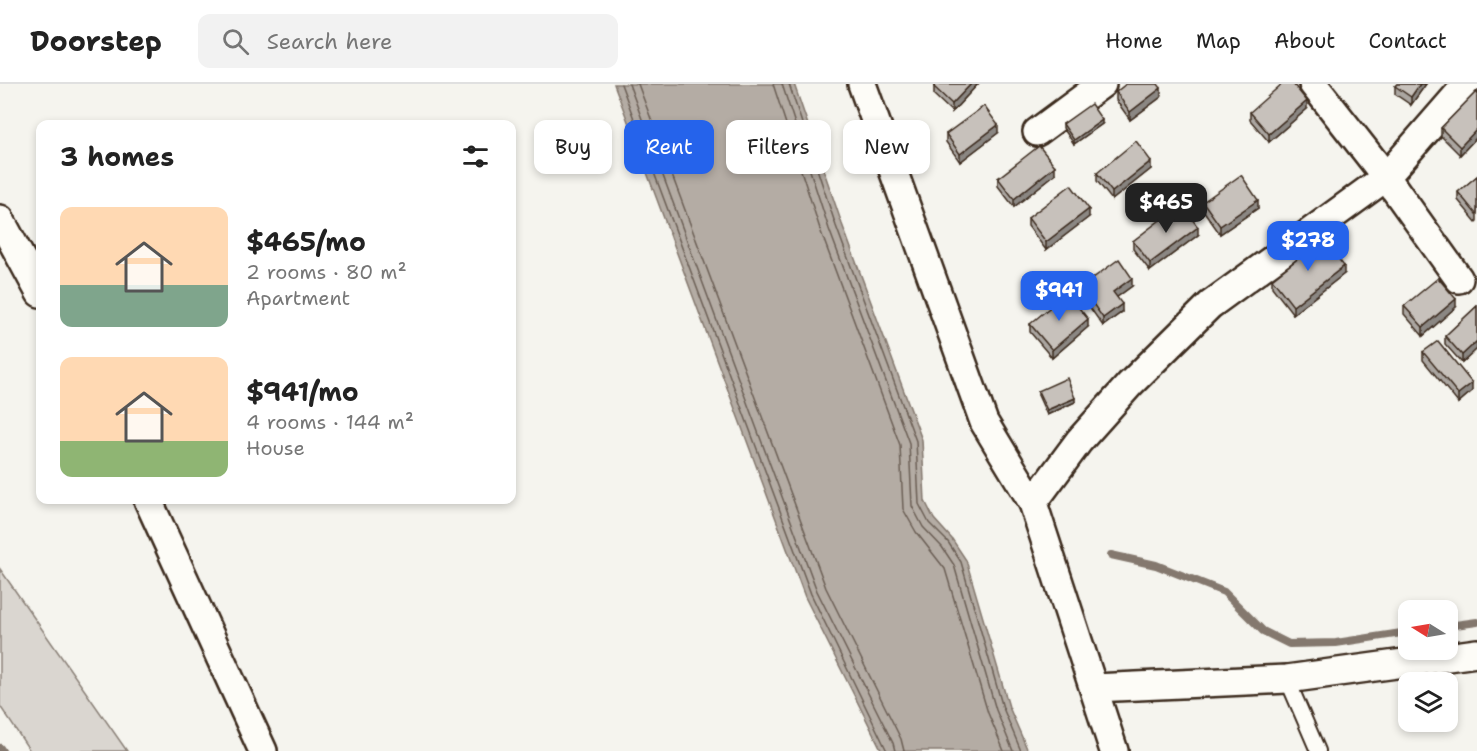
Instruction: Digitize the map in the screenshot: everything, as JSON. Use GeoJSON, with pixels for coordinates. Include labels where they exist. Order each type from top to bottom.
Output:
{"type":"FeatureCollection","features":[{"type":"Feature","properties":{"kind":"street"},"geometry":{"type":"LineString","coordinates":[[862,84],[984,422],[1033,503],[1114,751]]}},
{"type":"Feature","properties":{"kind":"street"},"geometry":{"type":"LineString","coordinates":[[1037,132],[1102,84]]}},
{"type":"Feature","properties":{"kind":"street"},"geometry":{"type":"LineString","coordinates":[[1313,84],[1386,177],[1459,279]]}},
{"type":"Feature","properties":{"kind":"street"},"geometry":{"type":"LineString","coordinates":[[1033,503],[1079,441],[1130,384],[1210,305],[1386,177],[1467,84]]}},
{"type":"Feature","properties":{"kind":"street"},"geometry":{"type":"LineString","coordinates":[[0,219],[36,285]]}},
{"type":"Feature","properties":{"kind":"street"},"geometry":{"type":"LineString","coordinates":[[150,504],[263,751]]}},
{"type":"Feature","properties":{"kind":"street"},"geometry":{"type":"LineString","coordinates":[[1094,688],[1287,679],[1477,653]]}},
{"type":"Feature","properties":{"kind":"lane"},"geometry":{"type":"LineString","coordinates":[[1287,679],[1318,751]]}},
{"type":"Feature","properties":{"kind":"shaded area"},"geometry":{"type":"Polygon","coordinates":[[[0,569],[127,751],[30,751],[0,706],[0,569]]]}},
{"type":"Feature","properties":{"kind":"water"},"geometry":{"type":"Polygon","coordinates":[[[614,84],[794,84],[806,120],[726,120],[726,174],[825,174],[922,440],[925,501],[934,519],[952,539],[966,560],[1009,707],[1028,751],[882,751],[805,597],[648,174],[714,174],[714,120],[627,120],[614,84]]]}},
{"type":"Feature","properties":{"kind":"building"},"geometry":{"type":"Polygon","coordinates":[[[936,84],[971,84],[952,104],[934,87],[936,84]]]}},
{"type":"Feature","properties":{"kind":"building"},"geometry":{"type":"Polygon","coordinates":[[[1126,84],[1158,84],[1161,88],[1130,112],[1116,92],[1126,84]]]}},
{"type":"Feature","properties":{"kind":"building"},"geometry":{"type":"Polygon","coordinates":[[[1282,84],[1293,84],[1307,101],[1269,134],[1250,112],[1282,84]]]}},
{"type":"Feature","properties":{"kind":"building"},"geometry":{"type":"Polygon","coordinates":[[[1397,84],[1420,84],[1411,97],[1395,86],[1397,84]]]}},
{"type":"Feature","properties":{"kind":"building"},"geometry":{"type":"Polygon","coordinates":[[[1477,91],[1477,129],[1460,147],[1441,128],[1477,91]]]}},
{"type":"Feature","properties":{"kind":"building"},"geometry":{"type":"Polygon","coordinates":[[[1091,104],[1102,120],[1074,140],[1063,124],[1091,104]]]}},
{"type":"Feature","properties":{"kind":"building"},"geometry":{"type":"Polygon","coordinates":[[[984,106],[998,125],[960,154],[946,134],[984,106]]]}},
{"type":"Feature","properties":{"kind":"building"},"geometry":{"type":"Polygon","coordinates":[[[1136,141],[1151,161],[1112,192],[1097,173],[1136,141]]]}},
{"type":"Feature","properties":{"kind":"building"},"geometry":{"type":"Polygon","coordinates":[[[1039,146],[1055,166],[1014,199],[998,178],[1039,146]]]}},
{"type":"Feature","properties":{"kind":"building"},"geometry":{"type":"Polygon","coordinates":[[[1241,175],[1258,200],[1220,226],[1203,202],[1241,175]]]}},
{"type":"Feature","properties":{"kind":"building"},"geometry":{"type":"Polygon","coordinates":[[[1477,176],[1477,213],[1476,214],[1458,192],[1477,176]]]}},
{"type":"Feature","properties":{"kind":"building"},"geometry":{"type":"Polygon","coordinates":[[[1071,185],[1089,209],[1046,242],[1028,218],[1071,185]]]}},
{"type":"Feature","properties":{"kind":"building"},"geometry":{"type":"Polygon","coordinates":[[[1181,204],[1198,227],[1150,263],[1133,241],[1181,204]]]}},
{"type":"Feature","properties":{"kind":"building"},"geometry":{"type":"Polygon","coordinates":[[[1323,239],[1344,266],[1293,306],[1272,279],[1323,239]]]}},
{"type":"Feature","properties":{"kind":"building"},"geometry":{"type":"Polygon","coordinates":[[[1119,259],[1132,278],[1113,292],[1122,304],[1103,318],[1081,287],[1119,259]]]}},
{"type":"Feature","properties":{"kind":"building"},"geometry":{"type":"Polygon","coordinates":[[[1438,278],[1456,299],[1423,327],[1404,306],[1438,278]]]}},
{"type":"Feature","properties":{"kind":"building"},"geometry":{"type":"Polygon","coordinates":[[[1067,293],[1088,319],[1052,350],[1030,324],[1067,293]]]}},
{"type":"Feature","properties":{"kind":"building"},"geometry":{"type":"Polygon","coordinates":[[[1477,306],[1477,341],[1462,355],[1445,336],[1477,306]]]}},
{"type":"Feature","properties":{"kind":"building"},"geometry":{"type":"Polygon","coordinates":[[[1438,341],[1472,383],[1458,394],[1423,352],[1438,341]]]}},
{"type":"Feature","properties":{"kind":"building"},"geometry":{"type":"Polygon","coordinates":[[[1067,378],[1075,398],[1047,410],[1038,391],[1067,378]]]}},
{"type":"Feature","properties":{"kind":"waterway"},"geometry":{"type":"LineString","coordinates":[[1111,555],[1156,565],[1224,592],[1263,631],[1289,644],[1336,643],[1398,634]]}},
{"type":"Feature","properties":{"kind":"waterway"},"geometry":{"type":"LineString","coordinates":[[1458,625],[1477,622]]}}]}
